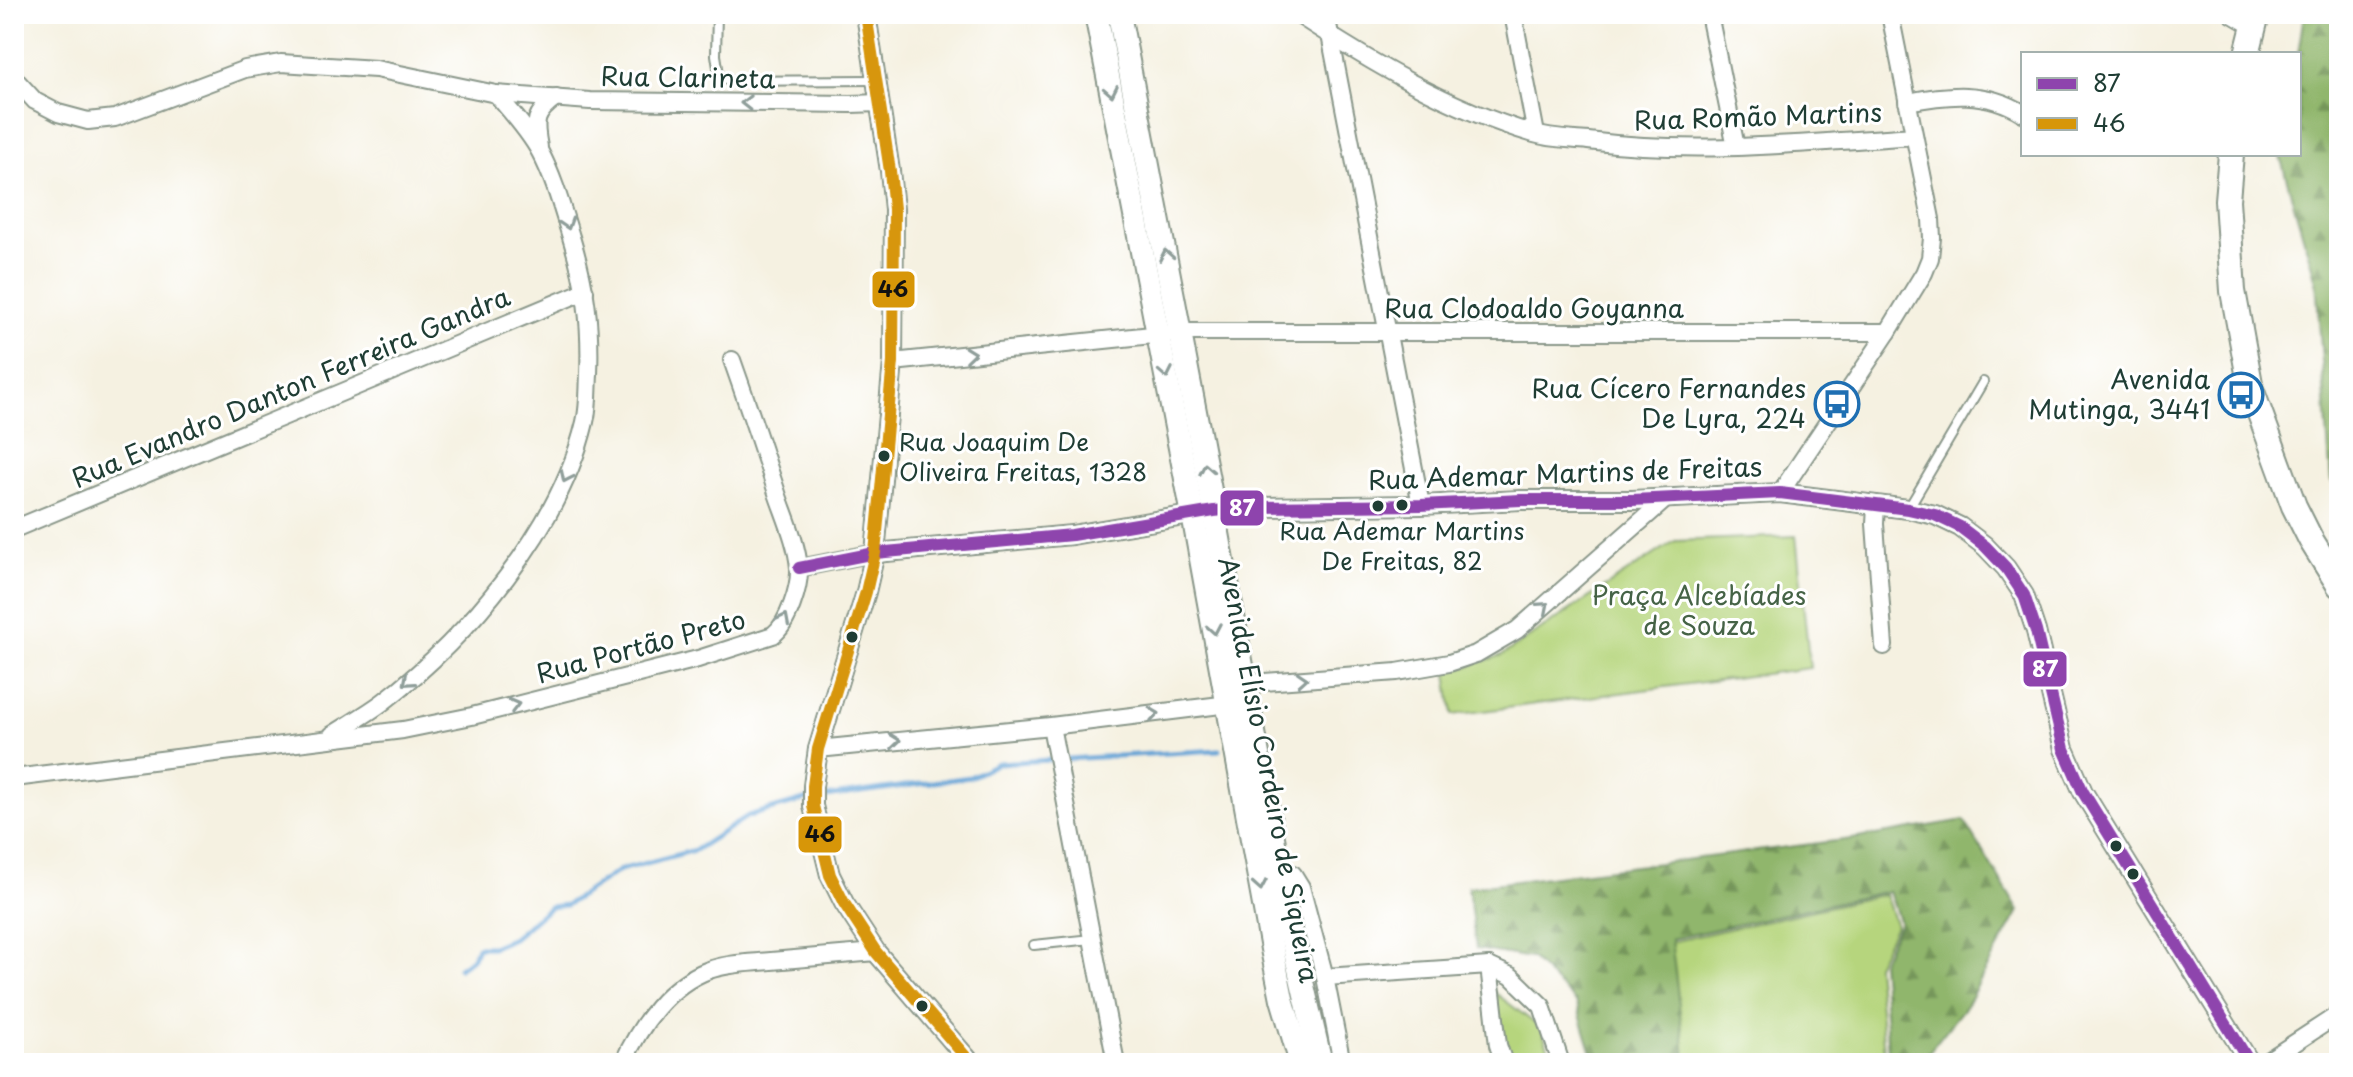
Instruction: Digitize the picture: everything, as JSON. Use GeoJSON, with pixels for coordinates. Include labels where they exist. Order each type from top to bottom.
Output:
{"type":"FeatureCollection","features":[{"type":"Feature","properties":{"kind":"main road","name":"Avenida Elísio Cordeiro de Siqueira"},"geometry":{"type":"LineString","coordinates":[[1096,14],[1158,334],[1204,513]]}},
{"type":"Feature","properties":{"kind":"main road","name":"Avenida Elísio Cordeiro de Siqueira"},"geometry":{"type":"LineString","coordinates":[[1119,14],[1181,332],[1204,513],[1236,693],[1280,987],[1301,1063]]}},
{"type":"Feature","properties":{"kind":"main road"},"geometry":{"type":"LineString","coordinates":[[2248,52],[2256,20]]}},
{"type":"Feature","properties":{"kind":"main road"},"geometry":{"type":"LineString","coordinates":[[2231,156],[2227,200],[2233,291],[2251,389],[2294,506],[2339,585]]}},
{"type":"Feature","properties":{"kind":"main road","name":"Avenida Elísio Cordeiro de Siqueira"},"geometry":{"type":"LineString","coordinates":[[1236,693],[1321,1063]]}},
{"type":"Feature","properties":{"kind":"street"},"geometry":{"type":"LineString","coordinates":[[866,14],[894,209],[893,362],[875,553],[816,757],[813,806],[830,875],[876,952],[971,1063]]}},
{"type":"Feature","properties":{"kind":"street","name":"Rua Romão Martins"},"geometry":{"type":"LineString","coordinates":[[1297,14],[1405,80],[1455,104],[1536,134],[1623,145],[1736,147],[1914,136]]}},
{"type":"Feature","properties":{"kind":"street"},"geometry":{"type":"LineString","coordinates":[[1326,14],[1421,505]]}},
{"type":"Feature","properties":{"kind":"street"},"geometry":{"type":"LineString","coordinates":[[1513,14],[1536,134]]}},
{"type":"Feature","properties":{"kind":"street"},"geometry":{"type":"LineString","coordinates":[[1709,14],[1736,147]]}},
{"type":"Feature","properties":{"kind":"street"},"geometry":{"type":"LineString","coordinates":[[1780,493],[1888,332],[1930,258],[1931,219],[1890,14]]}},
{"type":"Feature","properties":{"kind":"street"},"geometry":{"type":"LineString","coordinates":[[2232,14],[2256,20]]}},
{"type":"Feature","properties":{"kind":"street","name":"Rua Clarineta"},"geometry":{"type":"LineString","coordinates":[[14,78],[35,101],[58,113],[88,121],[115,118],[245,69],[281,63],[376,69],[496,94],[653,102],[880,103]]}},
{"type":"Feature","properties":{"kind":"street"},"geometry":{"type":"LineString","coordinates":[[327,738],[381,703],[453,641],[483,605],[545,519],[570,468],[585,421],[590,334],[585,291],[555,187],[539,151],[496,94]]}},
{"type":"Feature","properties":{"kind":"street"},"geometry":{"type":"LineString","coordinates":[[1907,102],[1937,96],[1981,96],[2021,112]]}},
{"type":"Feature","properties":{"kind":"street"},"geometry":{"type":"LineString","coordinates":[[539,151],[537,116],[556,98]]}},
{"type":"Feature","properties":{"kind":"street","name":"Rua Evandro Danton Ferreira Gandra"},"geometry":{"type":"LineString","coordinates":[[14,529],[585,291]]}},
{"type":"Feature","properties":{"kind":"street","name":"Rua Clodoaldo Goyanna"},"geometry":{"type":"LineString","coordinates":[[893,362],[1181,332],[1888,332]]}},
{"type":"Feature","properties":{"kind":"street","name":"Rua Portão Preto"},"geometry":{"type":"LineString","coordinates":[[14,778],[403,730],[472,716],[698,659],[773,635],[788,616],[799,568],[790,530],[732,360]]}},
{"type":"Feature","properties":{"kind":"street","name":"Rua Ademar Martins de Freitas"},"geometry":{"type":"LineString","coordinates":[[875,553],[1072,535],[1253,507],[1632,500],[1780,493],[1876,504],[1935,515],[1960,527],[1985,546],[2006,568],[2024,595],[2036,631],[2064,749],[2083,792],[2250,1063]]}},
{"type":"Feature","properties":{"kind":"street"},"geometry":{"type":"LineString","coordinates":[[816,757],[1052,734],[1236,693],[1449,663],[1476,654],[1517,630],[1666,499]]}},
{"type":"Feature","properties":{"kind":"street"},"geometry":{"type":"LineString","coordinates":[[1631,530],[1632,500]]}},
{"type":"Feature","properties":{"kind":"street"},"geometry":{"type":"LineString","coordinates":[[1876,504],[1884,646]]}},
{"type":"Feature","properties":{"kind":"street"},"geometry":{"type":"LineString","coordinates":[[799,568],[875,553]]}},
{"type":"Feature","properties":{"kind":"street"},"geometry":{"type":"LineString","coordinates":[[381,703],[391,723],[403,730]]}},
{"type":"Feature","properties":{"kind":"street"},"geometry":{"type":"LineString","coordinates":[[1052,734],[1116,1063]]}},
{"type":"Feature","properties":{"kind":"street"},"geometry":{"type":"LineString","coordinates":[[1279,871],[1293,874],[1301,887],[1325,977],[1342,1063]]}},
{"type":"Feature","properties":{"kind":"street"},"geometry":{"type":"LineString","coordinates":[[623,1063],[634,1038],[666,997],[710,969],[742,963],[876,952]]}},
{"type":"Feature","properties":{"kind":"street"},"geometry":{"type":"LineString","coordinates":[[1325,977],[1489,966],[1511,976],[1542,1006],[1561,1063]]}},
{"type":"Feature","properties":{"kind":"street"},"geometry":{"type":"LineString","coordinates":[[1489,966],[1498,1045],[1504,1063]]}},
{"type":"Feature","properties":{"kind":"street"},"geometry":{"type":"LineString","coordinates":[[2264,1063],[2339,1014]]}},
{"type":"Feature","properties":{"kind":"lane"},"geometry":{"type":"LineString","coordinates":[[717,14],[719,74],[729,81],[877,80]]}},
{"type":"Feature","properties":{"kind":"lane"},"geometry":{"type":"LineString","coordinates":[[1908,509],[1983,382]]}},
{"type":"Feature","properties":{"kind":"lane"},"geometry":{"type":"LineString","coordinates":[[1034,945],[1092,939]]}},
{"type":"Feature","properties":{"kind":"green space"},"geometry":{"type":"Polygon","coordinates":[[[2304,14],[2339,14],[2339,486],[2331,481],[2316,281],[2280,156],[2301,156],[2301,52],[2298,52],[2304,14]]]}},
{"type":"Feature","properties":{"kind":"green space","name":"Praça Alcebíades de Souza"},"geometry":{"type":"Polygon","coordinates":[[[1796,536],[1810,668],[1453,715],[1447,673],[1502,655],[1675,541],[1796,536]]]}},
{"type":"Feature","properties":{"kind":"green space"},"geometry":{"type":"Polygon","coordinates":[[[1964,820],[2019,911],[1967,1004],[1920,1063],[1889,1063],[1881,962],[1900,923],[1889,891],[1671,939],[1686,1063],[1595,1063],[1576,1002],[1531,958],[1476,949],[1468,887],[1852,839],[1964,820]]]}},
{"type":"Feature","properties":{"kind":"green space"},"geometry":{"type":"Polygon","coordinates":[[[1885,894],[1896,926],[1876,965],[1885,1063],[1681,1063],[1666,943],[1885,894]]]}},
{"type":"Feature","properties":{"kind":"green space"},"geometry":{"type":"Polygon","coordinates":[[[1494,992],[1541,1028],[1554,1063],[1509,1063],[1494,992]]]}},
{"type":"Feature","properties":{"kind":"waterway"},"geometry":{"type":"LineString","coordinates":[[818,798],[970,777],[998,763],[1219,750]]}},
{"type":"Feature","properties":{"kind":"waterway"},"geometry":{"type":"LineString","coordinates":[[459,968],[473,958],[477,947],[492,947],[513,938],[550,907],[566,905],[620,870],[695,850],[748,816],[808,799]]}},
{"type":"Feature","properties":{"kind":"transit line","name":"46"},"geometry":{"type":"LineString","coordinates":[[866,14],[894,209],[893,362],[875,553],[818,749],[813,806],[830,875],[844,903],[876,952],[971,1063]]}},
{"type":"Feature","properties":{"kind":"transit line","name":"87"},"geometry":{"type":"LineString","coordinates":[[799,568],[875,553],[1072,535],[1253,507],[1632,500],[1780,493],[1935,515],[1960,527],[1985,546],[2006,568],[2024,595],[2036,631],[2064,749],[2083,792],[2250,1063]]}},
{"type":"Feature","properties":{"kind":"place","name":"Avenida Mutinga, 3441"},"geometry":{"type":"Point","coordinates":[2241,395]}},
{"type":"Feature","properties":{"kind":"place","name":"Rua Cícero Fernandes De Lyra, 224"},"geometry":{"type":"Point","coordinates":[1837,404]}},
{"type":"Feature","properties":{"kind":"place","name":"Rua Joaquim De Oliveira Freitas, 1328"},"geometry":{"type":"Point","coordinates":[884,456]}},
{"type":"Feature","properties":{"kind":"place","name":"Rua Ademar Martins De Freitas, 82"},"geometry":{"type":"Point","coordinates":[1402,505]}}]}
